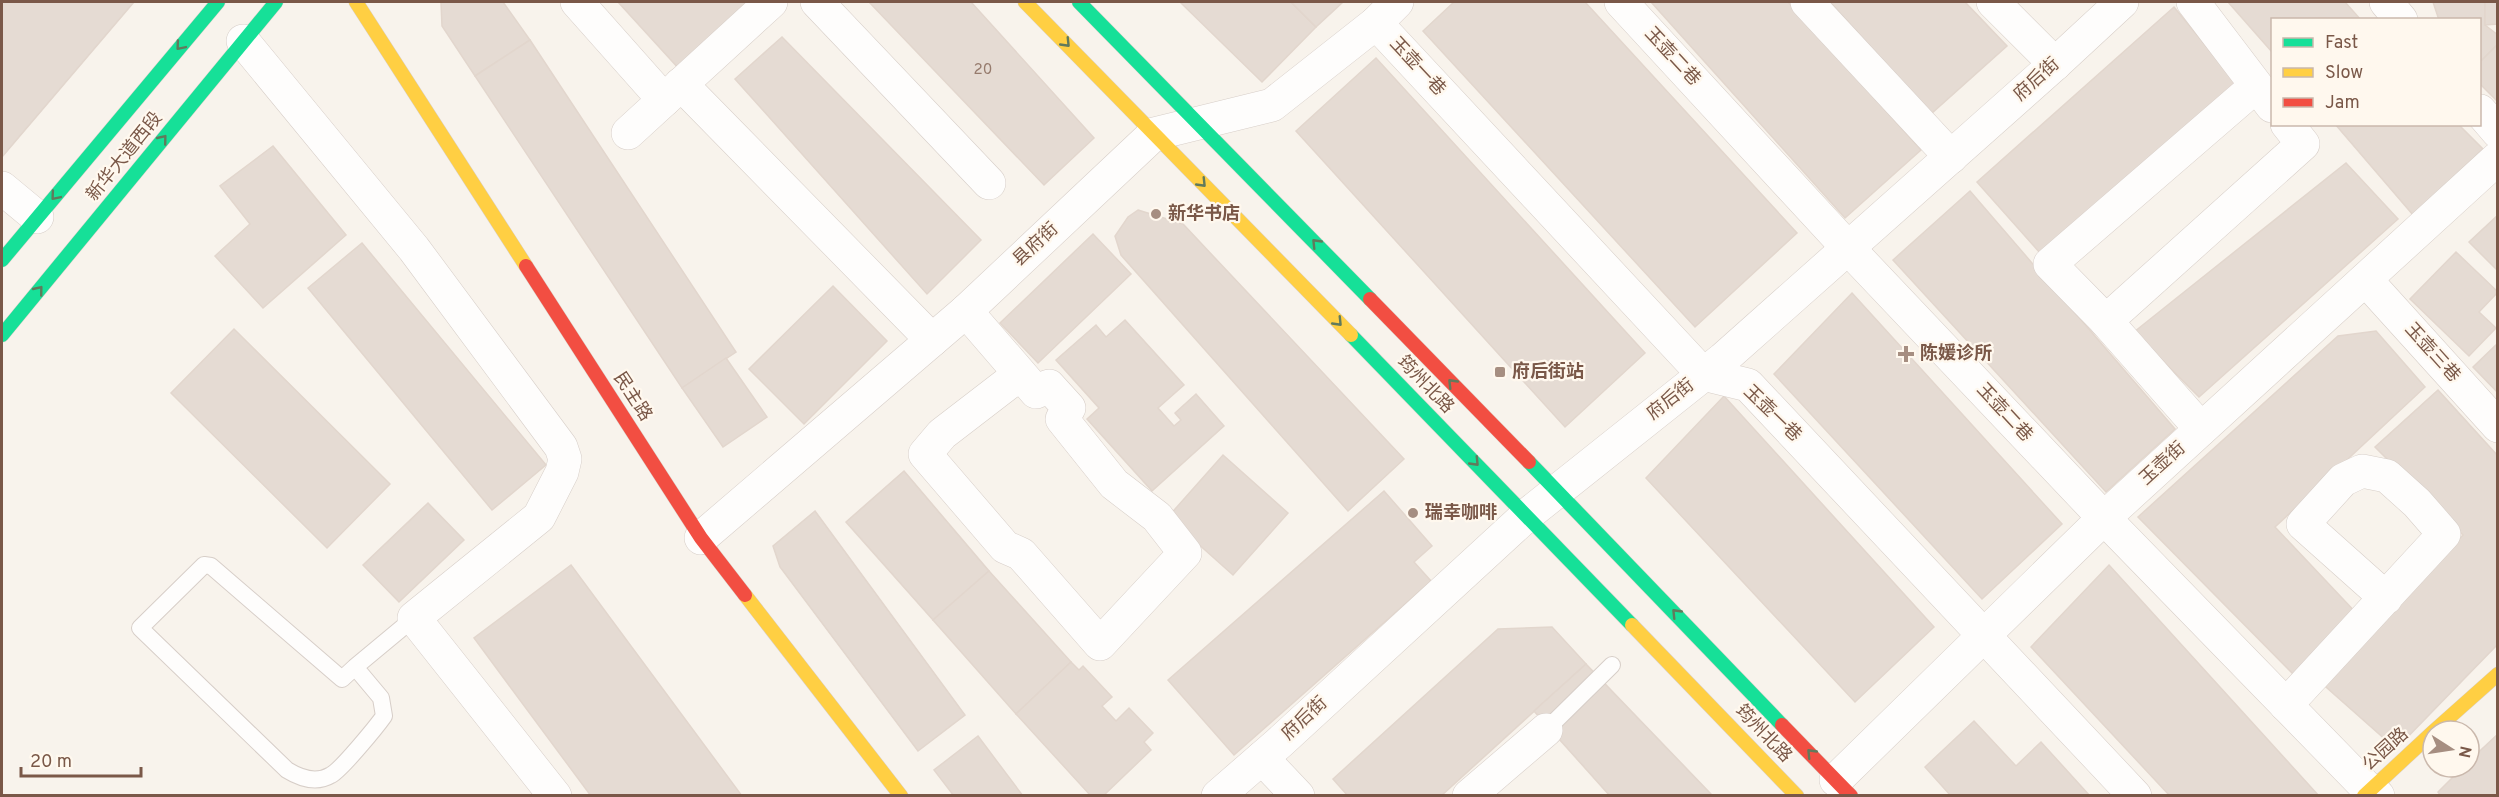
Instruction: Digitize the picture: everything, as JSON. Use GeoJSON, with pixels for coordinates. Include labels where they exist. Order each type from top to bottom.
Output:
{"type":"FeatureCollection","features":[{"type":"Feature","properties":{"kind":"main road","name":"新华大道西段"},"geometry":{"type":"LineString","coordinates":[[2,260],[218,2]]}},
{"type":"Feature","properties":{"kind":"main road","name":"新华大道西段"},"geometry":{"type":"LineString","coordinates":[[2,335],[276,2]]}},
{"type":"Feature","properties":{"kind":"main road","name":"民主路"},"geometry":{"type":"LineString","coordinates":[[356,2],[700,538],[901,795]]}},
{"type":"Feature","properties":{"kind":"main road","name":"筠州北路"},"geometry":{"type":"LineString","coordinates":[[1025,2],[1527,515],[1797,795]]}},
{"type":"Feature","properties":{"kind":"main road","name":"筠州北路"},"geometry":{"type":"LineString","coordinates":[[1079,2],[1844,788]]}},
{"type":"Feature","properties":{"kind":"main road","name":"公园路"},"geometry":{"type":"LineString","coordinates":[[2448,719],[2498,674]]}},
{"type":"Feature","properties":{"kind":"main road","name":"公园路"},"geometry":{"type":"LineString","coordinates":[[2370,794],[2421,745]]}},
{"type":"Feature","properties":{"kind":"street"},"geometry":{"type":"LineString","coordinates":[[577,2],[932,340]]}},
{"type":"Feature","properties":{"kind":"street"},"geometry":{"type":"LineString","coordinates":[[628,133],[771,2]]}},
{"type":"Feature","properties":{"kind":"street"},"geometry":{"type":"LineString","coordinates":[[817,2],[989,183]]}},
{"type":"Feature","properties":{"kind":"street","name":"玉壶二巷"},"geometry":{"type":"LineString","coordinates":[[1621,2],[1848,248],[2370,794]]}},
{"type":"Feature","properties":{"kind":"street"},"geometry":{"type":"LineString","coordinates":[[1807,2],[1950,157]]}},
{"type":"Feature","properties":{"kind":"street"},"geometry":{"type":"LineString","coordinates":[[1994,2],[2055,64]]}},
{"type":"Feature","properties":{"kind":"street","name":"府后街"},"geometry":{"type":"LineString","coordinates":[[1218,795],[1262,758],[1527,515],[1703,375],[2122,2]]}},
{"type":"Feature","properties":{"kind":"street"},"geometry":{"type":"LineString","coordinates":[[2193,2],[2264,96],[2050,264],[2106,321],[2201,429]]}},
{"type":"Feature","properties":{"kind":"street"},"geometry":{"type":"LineString","coordinates":[[2386,2],[2399,18]]}},
{"type":"Feature","properties":{"kind":"street","name":"县府街"},"geometry":{"type":"LineString","coordinates":[[700,538],[966,311],[1154,134],[1272,105],[1387,12]]}},
{"type":"Feature","properties":{"kind":"street","name":"玉壶一巷"},"geometry":{"type":"LineString","coordinates":[[1387,12],[1703,375],[1748,385],[2135,795]]}},
{"type":"Feature","properties":{"kind":"street"},"geometry":{"type":"LineString","coordinates":[[243,41],[414,249],[561,447],[565,459],[556,486],[547,498],[539,517],[414,618],[555,795]]}},
{"type":"Feature","properties":{"kind":"street"},"geometry":{"type":"LineString","coordinates":[[2481,112],[2498,132]]}},
{"type":"Feature","properties":{"kind":"street"},"geometry":{"type":"LineString","coordinates":[[2106,321],[2303,144],[2289,126]]}},
{"type":"Feature","properties":{"kind":"street","name":"玉壶街"},"geometry":{"type":"LineString","coordinates":[[1844,788],[1983,635],[2104,518],[2498,158]]}},
{"type":"Feature","properties":{"kind":"street"},"geometry":{"type":"LineString","coordinates":[[2,188],[37,218]]}},
{"type":"Feature","properties":{"kind":"street","name":"玉壶三巷"},"geometry":{"type":"LineString","coordinates":[[2366,280],[2498,426]]}},
{"type":"Feature","properties":{"kind":"street"},"geometry":{"type":"LineString","coordinates":[[966,311],[1036,392],[1049,386],[1069,408],[1062,418],[1114,484],[1157,517],[1185,553],[1100,644],[1021,554],[1005,547],[925,454],[942,434],[1020,374]]}},
{"type":"Feature","properties":{"kind":"street"},"geometry":{"type":"LineString","coordinates":[[2286,705],[2386,598]]}},
{"type":"Feature","properties":{"kind":"street"},"geometry":{"type":"LineString","coordinates":[[1469,795],[1546,730]]}},
{"type":"Feature","properties":{"kind":"street"},"geometry":{"type":"LineString","coordinates":[[1262,758],[1298,795]]}},
{"type":"Feature","properties":{"kind":"lane"},"geometry":{"type":"LineString","coordinates":[[355,667],[381,698],[384,716],[332,775],[318,779],[301,778],[287,770],[140,628],[204,565],[211,566],[225,575],[342,679],[355,667],[414,618]]}},
{"type":"Feature","properties":{"kind":"lane"},"geometry":{"type":"LineString","coordinates":[[1546,730],[1612,665]]}},
{"type":"Feature","properties":{"kind":"building"},"geometry":{"type":"Polygon","coordinates":[[[2,2],[134,2],[2,157],[2,2]]]}},
{"type":"Feature","properties":{"kind":"building"},"geometry":{"type":"Polygon","coordinates":[[[441,2],[503,2],[530,40],[475,76],[442,26],[441,2]]]}},
{"type":"Feature","properties":{"kind":"building"},"geometry":{"type":"Polygon","coordinates":[[[618,2],[752,2],[680,70],[618,2]]]}},
{"type":"Feature","properties":{"kind":"building"},"geometry":{"type":"Polygon","coordinates":[[[869,2],[971,2],[1094,138],[1044,185],[869,2]]]}},
{"type":"Feature","properties":{"kind":"building"},"geometry":{"type":"Polygon","coordinates":[[[1180,2],[1291,2],[1316,27],[1262,82],[1180,2]]]}},
{"type":"Feature","properties":{"kind":"building"},"geometry":{"type":"Polygon","coordinates":[[[1291,2],[1343,2],[1316,27],[1291,2]]]}},
{"type":"Feature","properties":{"kind":"building"},"geometry":{"type":"Polygon","coordinates":[[[1454,2],[1585,2],[1797,233],[1695,327],[1423,31],[1454,2]]]}},
{"type":"Feature","properties":{"kind":"building"},"geometry":{"type":"Polygon","coordinates":[[[1651,2],[1788,2],[1921,150],[1845,218],[1651,2]]]}},
{"type":"Feature","properties":{"kind":"building"},"geometry":{"type":"Polygon","coordinates":[[[1830,2],[1965,2],[2007,46],[1931,114],[1830,2]]]}},
{"type":"Feature","properties":{"kind":"building"},"geometry":{"type":"Polygon","coordinates":[[[2228,2],[2345,2],[2359,18],[2271,18],[2271,51],[2228,2]]]}},
{"type":"Feature","properties":{"kind":"building"},"geometry":{"type":"Polygon","coordinates":[[[2433,2],[2485,2],[2485,25],[2498,35],[2498,44],[2481,61],[2481,18],[2438,18],[2433,2]]]}},
{"type":"Feature","properties":{"kind":"building"},"geometry":{"type":"Polygon","coordinates":[[[2485,2],[2498,2],[2498,24],[2485,25],[2485,2]]]}},
{"type":"Feature","properties":{"kind":"building"},"geometry":{"type":"Polygon","coordinates":[[[2174,7],[2237,84],[2040,253],[1977,182],[2174,7]]]}},
{"type":"Feature","properties":{"kind":"building"},"geometry":{"type":"Polygon","coordinates":[[[782,37],[981,240],[927,294],[735,79],[782,37]]]}},
{"type":"Feature","properties":{"kind":"building"},"geometry":{"type":"Polygon","coordinates":[[[530,40],[736,352],[682,388],[475,76],[530,40]]]}},
{"type":"Feature","properties":{"kind":"building"},"geometry":{"type":"Polygon","coordinates":[[[2498,44],[2498,102],[2481,85],[2481,61],[2498,44]]]}},
{"type":"Feature","properties":{"kind":"building"},"geometry":{"type":"Polygon","coordinates":[[[1376,58],[1645,353],[1565,427],[1296,131],[1376,58]]]}},
{"type":"Feature","properties":{"kind":"building"},"geometry":{"type":"Polygon","coordinates":[[[2337,126],[2460,126],[2483,149],[2413,215],[2337,126]]]}},
{"type":"Feature","properties":{"kind":"building"},"geometry":{"type":"Polygon","coordinates":[[[273,146],[346,235],[263,308],[215,256],[250,224],[220,186],[273,146]]]}},
{"type":"Feature","properties":{"kind":"building"},"geometry":{"type":"Polygon","coordinates":[[[2346,163],[2398,219],[2199,397],[2134,332],[2346,163]]]}},
{"type":"Feature","properties":{"kind":"building"},"geometry":{"type":"Polygon","coordinates":[[[1970,191],[2175,429],[2106,492],[1893,260],[1970,191]]]}},
{"type":"Feature","properties":{"kind":"building"},"geometry":{"type":"Polygon","coordinates":[[[1138,210],[1183,224],[1404,459],[1348,511],[1121,255],[1115,236],[1128,217],[1138,210]]]}},
{"type":"Feature","properties":{"kind":"building"},"geometry":{"type":"Polygon","coordinates":[[[2498,215],[2498,271],[2469,242],[2498,215]]]}},
{"type":"Feature","properties":{"kind":"building"},"geometry":{"type":"Polygon","coordinates":[[[1093,234],[1131,274],[1038,363],[1000,323],[1093,234]]]}},
{"type":"Feature","properties":{"kind":"building"},"geometry":{"type":"Polygon","coordinates":[[[362,243],[546,465],[492,510],[308,288],[362,243]]]}},
{"type":"Feature","properties":{"kind":"building"},"geometry":{"type":"Polygon","coordinates":[[[2456,252],[2498,292],[2479,312],[2496,328],[2469,356],[2410,299],[2456,252]]]}},
{"type":"Feature","properties":{"kind":"building"},"geometry":{"type":"Polygon","coordinates":[[[833,286],[887,341],[804,424],[749,369],[833,286]]]}},
{"type":"Feature","properties":{"kind":"building"},"geometry":{"type":"Polygon","coordinates":[[[1852,293],[2062,524],[1982,599],[1774,374],[1852,293]]]}},
{"type":"Feature","properties":{"kind":"building"},"geometry":{"type":"Polygon","coordinates":[[[1125,320],[1184,385],[1158,408],[1174,426],[1181,420],[1175,413],[1196,394],[1224,426],[1152,491],[1087,419],[1099,408],[1056,360],[1096,325],[1106,337],[1125,320]]]}},
{"type":"Feature","properties":{"kind":"building"},"geometry":{"type":"Polygon","coordinates":[[[234,329],[390,484],[327,548],[171,393],[234,329]]]}},
{"type":"Feature","properties":{"kind":"building"},"geometry":{"type":"Polygon","coordinates":[[[2376,331],[2425,387],[2275,527],[2359,616],[2296,677],[2138,517],[2338,336],[2376,331]]]}},
{"type":"Feature","properties":{"kind":"building"},"geometry":{"type":"Polygon","coordinates":[[[2498,343],[2498,393],[2473,367],[2498,343]]]}},
{"type":"Feature","properties":{"kind":"building"},"geometry":{"type":"Polygon","coordinates":[[[726,358],[767,417],[723,447],[682,388],[726,358]]]}},
{"type":"Feature","properties":{"kind":"building"},"geometry":{"type":"Polygon","coordinates":[[[2438,390],[2498,456],[2498,644],[2425,719],[2421,719],[2421,723],[2396,749],[2318,680],[2463,535],[2375,447],[2438,390]]]}},
{"type":"Feature","properties":{"kind":"building"},"geometry":{"type":"Polygon","coordinates":[[[1724,396],[1934,627],[1855,702],[1646,478],[1724,396]]]}},
{"type":"Feature","properties":{"kind":"building"},"geometry":{"type":"Polygon","coordinates":[[[1223,455],[1288,513],[1233,575],[1168,517],[1223,455]]]}},
{"type":"Feature","properties":{"kind":"building"},"geometry":{"type":"Polygon","coordinates":[[[904,471],[989,571],[933,620],[846,522],[904,471]]]}},
{"type":"Feature","properties":{"kind":"building"},"geometry":{"type":"Polygon","coordinates":[[[1384,491],[1432,546],[1414,562],[1431,581],[1234,755],[1168,680],[1384,491]]]}},
{"type":"Feature","properties":{"kind":"building"},"geometry":{"type":"Polygon","coordinates":[[[428,503],[464,540],[399,602],[363,565],[428,503]]]}},
{"type":"Feature","properties":{"kind":"building"},"geometry":{"type":"Polygon","coordinates":[[[815,511],[965,715],[918,751],[780,567],[773,546],[815,511]]]}},
{"type":"Feature","properties":{"kind":"building"},"geometry":{"type":"Polygon","coordinates":[[[571,565],[742,796],[591,796],[474,638],[571,565]]]}},
{"type":"Feature","properties":{"kind":"building"},"geometry":{"type":"Polygon","coordinates":[[[2109,565],[2319,796],[2170,796],[2031,647],[2109,565]]]}},
{"type":"Feature","properties":{"kind":"building"},"geometry":{"type":"Polygon","coordinates":[[[989,571],[1071,662],[1016,714],[933,620],[989,571]]]}},
{"type":"Feature","properties":{"kind":"building"},"geometry":{"type":"Polygon","coordinates":[[[1552,627],[1586,664],[1441,796],[1348,796],[1333,779],[1498,629],[1552,627]]]}},
{"type":"Feature","properties":{"kind":"building"},"geometry":{"type":"Polygon","coordinates":[[[1071,662],[1079,670],[1083,666],[1112,697],[1102,706],[1116,721],[1129,708],[1153,733],[1144,742],[1151,750],[1103,796],[1091,796],[1016,714],[1071,662]]]}},
{"type":"Feature","properties":{"kind":"building"},"geometry":{"type":"Polygon","coordinates":[[[1586,664],[1711,794],[1610,796],[1534,711],[1586,664]]]}},
{"type":"Feature","properties":{"kind":"building"},"geometry":{"type":"Polygon","coordinates":[[[1974,721],[2016,766],[2041,742],[2090,796],[1951,796],[1925,767],[1974,721]]]}},
{"type":"Feature","properties":{"kind":"building"},"geometry":{"type":"Polygon","coordinates":[[[2498,734],[2498,796],[2441,796],[2438,792],[2451,779],[2481,779],[2481,750],[2498,734]]]}},
{"type":"Feature","properties":{"kind":"building"},"geometry":{"type":"Polygon","coordinates":[[[978,736],[1023,796],[954,796],[934,770],[978,736]]]}},
{"type":"Feature","properties":{"kind":"traffic: fast"},"geometry":{"type":"LineString","coordinates":[[2,260],[218,2]]}},
{"type":"Feature","properties":{"kind":"traffic: fast"},"geometry":{"type":"LineString","coordinates":[[2,335],[276,2]]}},
{"type":"Feature","properties":{"kind":"traffic: fast"},"geometry":{"type":"LineString","coordinates":[[1079,2],[1370,299]]}},
{"type":"Feature","properties":{"kind":"traffic: fast"},"geometry":{"type":"LineString","coordinates":[[1351,335],[1632,625]]}},
{"type":"Feature","properties":{"kind":"traffic: fast"},"geometry":{"type":"LineString","coordinates":[[1529,462],[1782,725]]}},
{"type":"Feature","properties":{"kind":"traffic: slow"},"geometry":{"type":"LineString","coordinates":[[356,2],[526,266]]}},
{"type":"Feature","properties":{"kind":"traffic: slow"},"geometry":{"type":"LineString","coordinates":[[1025,2],[1351,335]]}},
{"type":"Feature","properties":{"kind":"traffic: slow"},"geometry":{"type":"LineString","coordinates":[[745,595],[901,796]]}},
{"type":"Feature","properties":{"kind":"traffic: slow"},"geometry":{"type":"LineString","coordinates":[[1632,625],[1797,796]]}},
{"type":"Feature","properties":{"kind":"traffic: slow"},"geometry":{"type":"LineString","coordinates":[[2447,719],[2498,674]]}},
{"type":"Feature","properties":{"kind":"traffic: slow"},"geometry":{"type":"LineString","coordinates":[[2364,796],[2421,743]]}},
{"type":"Feature","properties":{"kind":"traffic: jam"},"geometry":{"type":"LineString","coordinates":[[526,266],[701,538],[745,595]]}},
{"type":"Feature","properties":{"kind":"traffic: jam"},"geometry":{"type":"LineString","coordinates":[[1370,299],[1529,462]]}},
{"type":"Feature","properties":{"kind":"traffic: jam"},"geometry":{"type":"LineString","coordinates":[[1782,725],[1851,796]]}},
{"type":"Feature","properties":{"kind":"place","name":"新华书店"},"geometry":{"type":"Point","coordinates":[1156,214]}},
{"type":"Feature","properties":{"kind":"place","name":"陈媛诊所"},"geometry":{"type":"Point","coordinates":[1906,354]}},
{"type":"Feature","properties":{"kind":"place","name":"府后街站"},"geometry":{"type":"Point","coordinates":[1500,372]}},
{"type":"Feature","properties":{"kind":"place","name":"瑞幸咖啡"},"geometry":{"type":"Point","coordinates":[1413,513]}}]}
